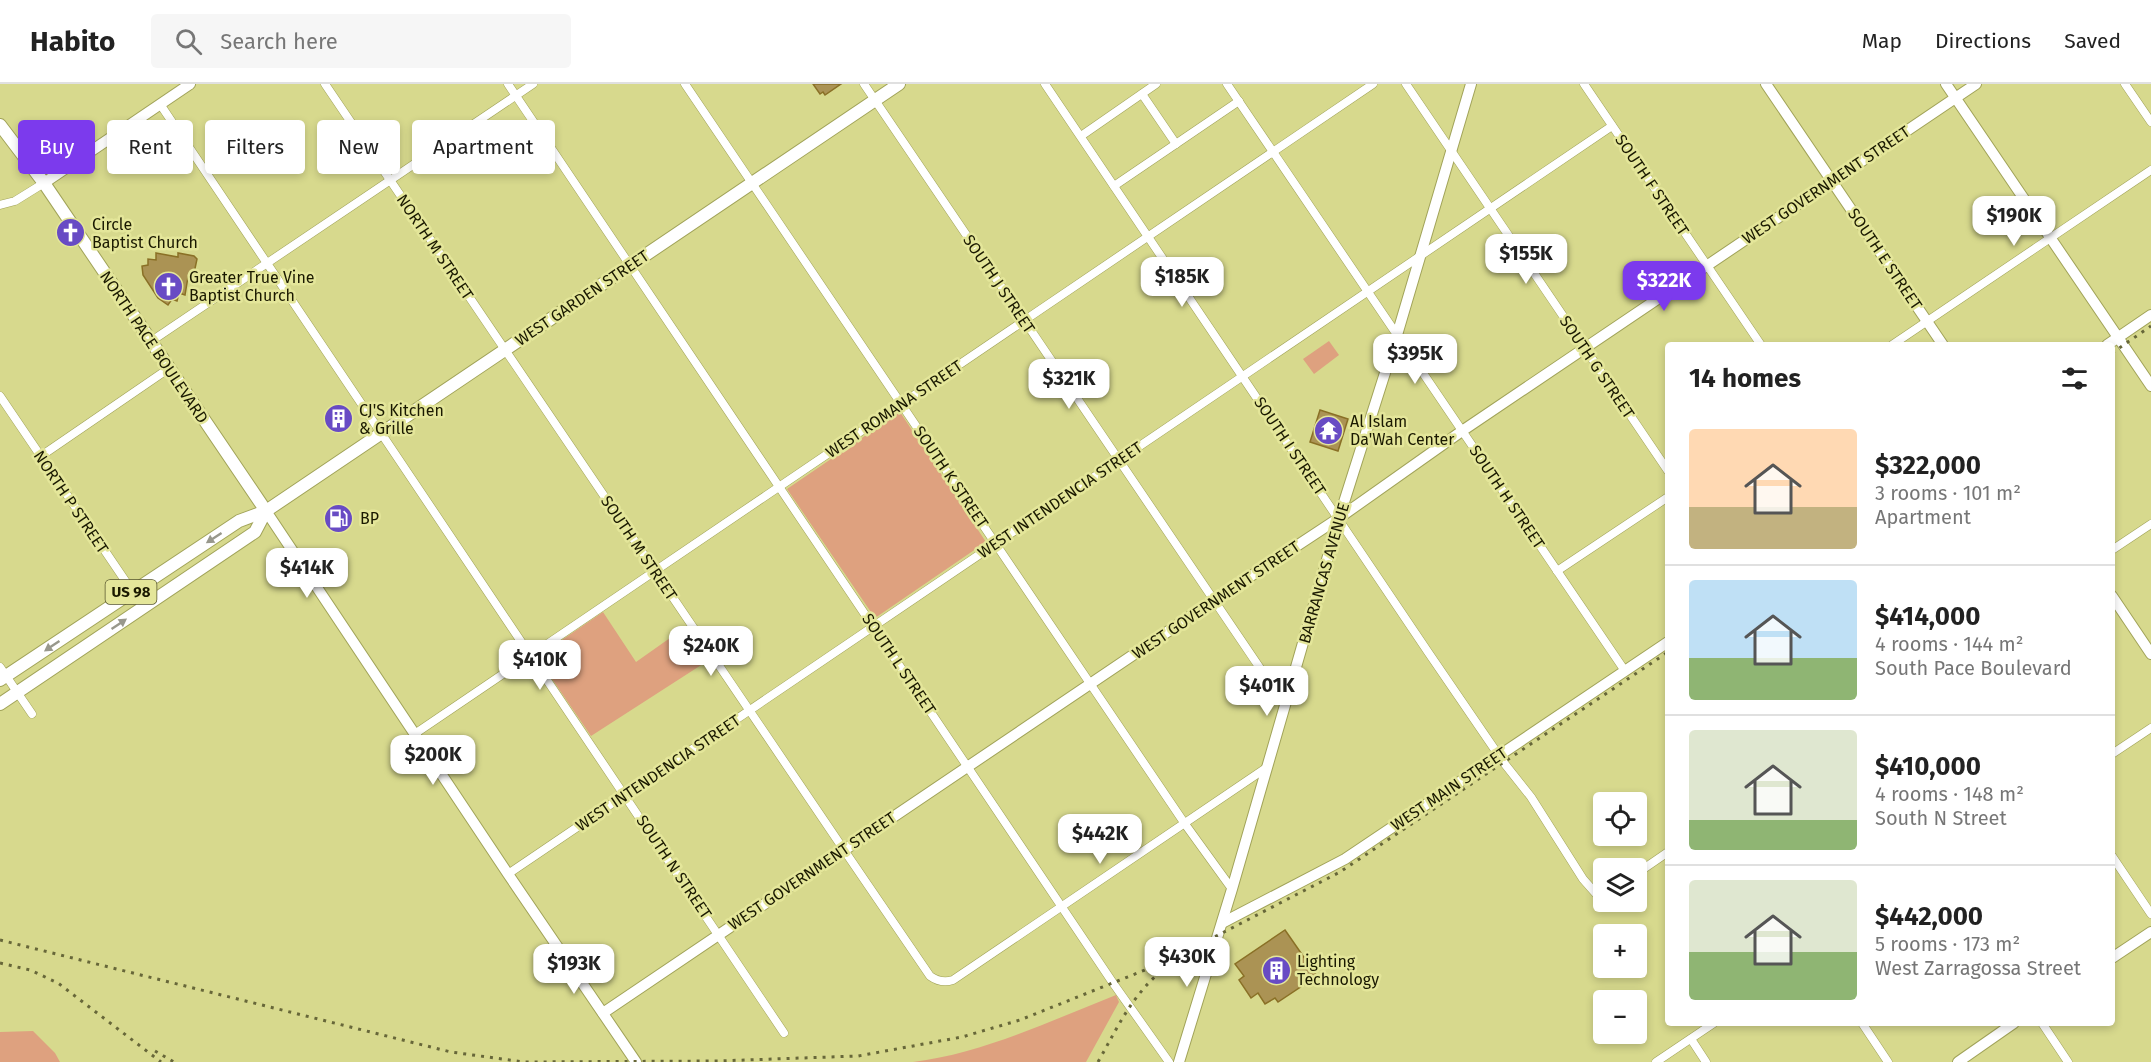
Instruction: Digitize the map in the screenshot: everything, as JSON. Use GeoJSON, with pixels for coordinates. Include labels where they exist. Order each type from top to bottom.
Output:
{"type":"FeatureCollection","features":[{"type":"Feature","properties":{"kind":"main road","name":"WEST GARDEN STREET"},"geometry":{"type":"LineString","coordinates":[[266,511],[898,84]]}},
{"type":"Feature","properties":{"kind":"main road","name":"NORTH PACE BOULEVARD"},"geometry":{"type":"LineString","coordinates":[[0,125],[44,183],[266,511]]}},
{"type":"Feature","properties":{"kind":"main road","name":"US 98"},"geometry":{"type":"LineString","coordinates":[[2,674],[239,521],[266,511]]}},
{"type":"Feature","properties":{"kind":"main road","name":"US 98"},"geometry":{"type":"LineString","coordinates":[[0,704],[255,532],[266,511]]}},
{"type":"Feature","properties":{"kind":"street"},"geometry":{"type":"LineString","coordinates":[[0,205],[15,201],[44,183],[190,84]]}},
{"type":"Feature","properties":{"kind":"street","name":"NORTH M STREET"},"geometry":{"type":"LineString","coordinates":[[325,84],[505,350]]}},
{"type":"Feature","properties":{"kind":"street","name":"SOUTH L STREET"},"geometry":{"type":"LineString","coordinates":[[508,84],[1062,907],[1169,1062]]}},
{"type":"Feature","properties":{"kind":"street"},"geometry":{"type":"LineString","coordinates":[[150,342],[533,84]]}},
{"type":"Feature","properties":{"kind":"street","name":"SOUTH K STREET"},"geometry":{"type":"LineString","coordinates":[[685,84],[1185,824],[1232,889]]}},
{"type":"Feature","properties":{"kind":"street","name":"SOUTH J STREET"},"geometry":{"type":"LineString","coordinates":[[864,84],[1213,601],[1286,705]]}},
{"type":"Feature","properties":{"kind":"street","name":"SOUTH I STREET"},"geometry":{"type":"LineString","coordinates":[[1045,84],[1499,756],[1531,797],[1583,879],[1593,888]]}},
{"type":"Feature","properties":{"kind":"street"},"geometry":{"type":"LineString","coordinates":[[1081,136],[1156,84]]}},
{"type":"Feature","properties":{"kind":"street","name":"SOUTH H STREET"},"geometry":{"type":"LineString","coordinates":[[1227,84],[1624,671]]}},
{"type":"Feature","properties":{"kind":"street","name":"WEST ROMANA STREET"},"geometry":{"type":"LineString","coordinates":[[416,734],[1373,84]]}},
{"type":"Feature","properties":{"kind":"street","name":"SOUTH G STREET"},"geometry":{"type":"LineString","coordinates":[[1406,84],[1665,467]]}},
{"type":"Feature","properties":{"kind":"street","name":"BARRANCAS AVENUE"},"geometry":{"type":"LineString","coordinates":[[1179,1062],[1232,889],[1339,518],[1471,84]]}},
{"type":"Feature","properties":{"kind":"street","name":"SOUTH F STREET"},"geometry":{"type":"LineString","coordinates":[[1584,84],[1759,342]]}},
{"type":"Feature","properties":{"kind":"street","name":"SOUTH E STREET"},"geometry":{"type":"LineString","coordinates":[[1766,84],[1941,342]]}},
{"type":"Feature","properties":{"kind":"street"},"geometry":{"type":"LineString","coordinates":[[1946,84],[2151,386]]}},
{"type":"Feature","properties":{"kind":"street","name":"WEST GOVERNMENT STREET"},"geometry":{"type":"LineString","coordinates":[[603,1013],[1339,518],[1462,431],[1976,84]]}},
{"type":"Feature","properties":{"kind":"street"},"geometry":{"type":"LineString","coordinates":[[2126,84],[2151,122]]}},
{"type":"Feature","properties":{"kind":"street"},"geometry":{"type":"LineString","coordinates":[[1142,94],[1176,144]]}},
{"type":"Feature","properties":{"kind":"street"},"geometry":{"type":"LineString","coordinates":[[1114,186],[1239,101]]}},
{"type":"Feature","properties":{"kind":"street","name":"SOUTH N STREET"},"geometry":{"type":"LineString","coordinates":[[160,104],[720,934],[784,1033]]}},
{"type":"Feature","properties":{"kind":"street","name":"WEST INTENDENCIA STREET"},"geometry":{"type":"LineString","coordinates":[[508,874],[1612,126]]}},
{"type":"Feature","properties":{"kind":"street"},"geometry":{"type":"LineString","coordinates":[[1896,342],[2151,170]]}},
{"type":"Feature","properties":{"kind":"street"},"geometry":{"type":"LineString","coordinates":[[2111,342],[2151,315]]}},
{"type":"Feature","properties":{"kind":"street","name":"SOUTH M STREET"},"geometry":{"type":"LineString","coordinates":[[505,350],[930,976],[938,981],[953,980],[1062,907]]}},
{"type":"Feature","properties":{"kind":"street"},"geometry":{"type":"LineString","coordinates":[[40,456],[168,369]]}},
{"type":"Feature","properties":{"kind":"street","name":"NORTH P STREET"},"geometry":{"type":"LineString","coordinates":[[0,396],[143,607]]}},
{"type":"Feature","properties":{"kind":"street"},"geometry":{"type":"LineString","coordinates":[[1557,572],[1665,499]]}},
{"type":"Feature","properties":{"kind":"street"},"geometry":{"type":"LineString","coordinates":[[266,511],[636,1062]]}},
{"type":"Feature","properties":{"kind":"street"},"geometry":{"type":"LineString","coordinates":[[2115,548],[2151,524]]}},
{"type":"Feature","properties":{"kind":"street"},"geometry":{"type":"LineString","coordinates":[[2115,600],[2151,654]]}},
{"type":"Feature","properties":{"kind":"street","name":"WEST MAIN STREET"},"geometry":{"type":"LineString","coordinates":[[1222,923],[1345,859],[1665,644]]}},
{"type":"Feature","properties":{"kind":"street"},"geometry":{"type":"LineString","coordinates":[[2,674],[18,692],[32,714]]}},
{"type":"Feature","properties":{"kind":"street"},"geometry":{"type":"LineString","coordinates":[[2115,752],[2151,728]]}},
{"type":"Feature","properties":{"kind":"street"},"geometry":{"type":"LineString","coordinates":[[1062,907],[1266,768]]}},
{"type":"Feature","properties":{"kind":"street"},"geometry":{"type":"LineString","coordinates":[[1647,866],[1665,854]]}},
{"type":"Feature","properties":{"kind":"street"},"geometry":{"type":"LineString","coordinates":[[2115,860],[2151,914]]}},
{"type":"Feature","properties":{"kind":"street"},"geometry":{"type":"LineString","coordinates":[[2115,956],[2151,932]]}},
{"type":"Feature","properties":{"kind":"street"},"geometry":{"type":"LineString","coordinates":[[1656,1062],[1710,1026]]}},
{"type":"Feature","properties":{"kind":"street"},"geometry":{"type":"LineString","coordinates":[[1864,1026],[1888,1062]]}},
{"type":"Feature","properties":{"kind":"street"},"geometry":{"type":"LineString","coordinates":[[1958,1062],[2010,1026]]}},
{"type":"Feature","properties":{"kind":"street"},"geometry":{"type":"LineString","coordinates":[[2044,1026],[2068,1062]]}},
{"type":"Feature","properties":{"kind":"street"},"geometry":{"type":"LineString","coordinates":[[1691,1039],[1706,1062]]}},
{"type":"Feature","properties":{"kind":"shaded area"},"geometry":{"type":"Polygon","coordinates":[[[1329,341],[1339,355],[1314,374],[1303,359],[1329,341]]]}},
{"type":"Feature","properties":{"kind":"shaded area"},"geometry":{"type":"Polygon","coordinates":[[[900,412],[986,542],[875,618],[787,489],[900,412]]]}},
{"type":"Feature","properties":{"kind":"shaded area"},"geometry":{"type":"Polygon","coordinates":[[[603,612],[636,662],[687,626],[709,660],[591,736],[537,657],[603,612]]]}},
{"type":"Feature","properties":{"kind":"shaded area"},"geometry":{"type":"Polygon","coordinates":[[[1116,995],[1119,1002],[1086,1062],[913,1062],[939,1058],[991,1044],[1116,995]]]}},
{"type":"Feature","properties":{"kind":"shaded area"},"geometry":{"type":"Polygon","coordinates":[[[33,1031],[55,1053],[60,1062],[0,1062],[0,1032],[33,1031]]]}},
{"type":"Feature","properties":{"kind":"building"},"geometry":{"type":"Polygon","coordinates":[[[813,84],[841,84],[825,95],[823,92],[820,94],[813,84]]]}},
{"type":"Feature","properties":{"kind":"building","name":"Greater True Vine Baptist Church"},"geometry":{"type":"Polygon","coordinates":[[[156,253],[178,257],[178,253],[194,256],[197,259],[193,278],[188,277],[185,295],[179,293],[177,301],[172,299],[168,305],[158,298],[143,275],[142,266],[148,265],[148,259],[156,260],[156,253]]]}},
{"type":"Feature","properties":{"kind":"building","name":"CJ'S Kitchen & Grille"},"geometry":{"type":"Polygon","coordinates":[[[339,407],[350,423],[337,431],[327,416],[339,407]]]}},
{"type":"Feature","properties":{"kind":"building","name":"Al Islam Da'Wah Center"},"geometry":{"type":"Polygon","coordinates":[[[1320,410],[1348,419],[1338,451],[1310,442],[1320,410]]]}},
{"type":"Feature","properties":{"kind":"building","name":"Lighting Technology"},"geometry":{"type":"Polygon","coordinates":[[[1285,930],[1317,976],[1278,1002],[1275,998],[1265,1004],[1258,993],[1251,998],[1239,980],[1244,976],[1235,964],[1285,930]]]}},
{"type":"Feature","properties":{"kind":"railway"},"geometry":{"type":"LineString","coordinates":[[2115,351],[2151,326]]}},
{"type":"Feature","properties":{"kind":"railway"},"geometry":{"type":"LineString","coordinates":[[0,940],[451,1052],[524,1062],[718,1061],[858,1056],[962,1037],[1020,1020],[1170,960],[1340,872],[1665,654]]}},
{"type":"Feature","properties":{"kind":"railway"},"geometry":{"type":"LineString","coordinates":[[0,963],[30,970],[58,983],[161,1062]]}},
{"type":"Feature","properties":{"kind":"railway"},"geometry":{"type":"LineString","coordinates":[[1098,1062],[1137,997],[1170,964]]}},
{"type":"Feature","properties":{"kind":"railway"},"geometry":{"type":"LineString","coordinates":[[155,1051],[174,1062]]}},
{"type":"Feature","properties":{"kind":"place","name":"Circle Baptist Church"},"geometry":{"type":"Point","coordinates":[71,233]}},
{"type":"Feature","properties":{"kind":"place","name":"Greater True Vine Baptist Church"},"geometry":{"type":"Point","coordinates":[168,286]}},
{"type":"Feature","properties":{"kind":"place","name":"CJ'S Kitchen & Grille"},"geometry":{"type":"Point","coordinates":[338,419]}},
{"type":"Feature","properties":{"kind":"place","name":"Al Islam Da'Wah Center"},"geometry":{"type":"Point","coordinates":[1329,430]}},
{"type":"Feature","properties":{"kind":"place","name":"BP"},"geometry":{"type":"Point","coordinates":[339,518]}},
{"type":"Feature","properties":{"kind":"place","name":"Lighting Technology"},"geometry":{"type":"Point","coordinates":[1276,970]}}]}
